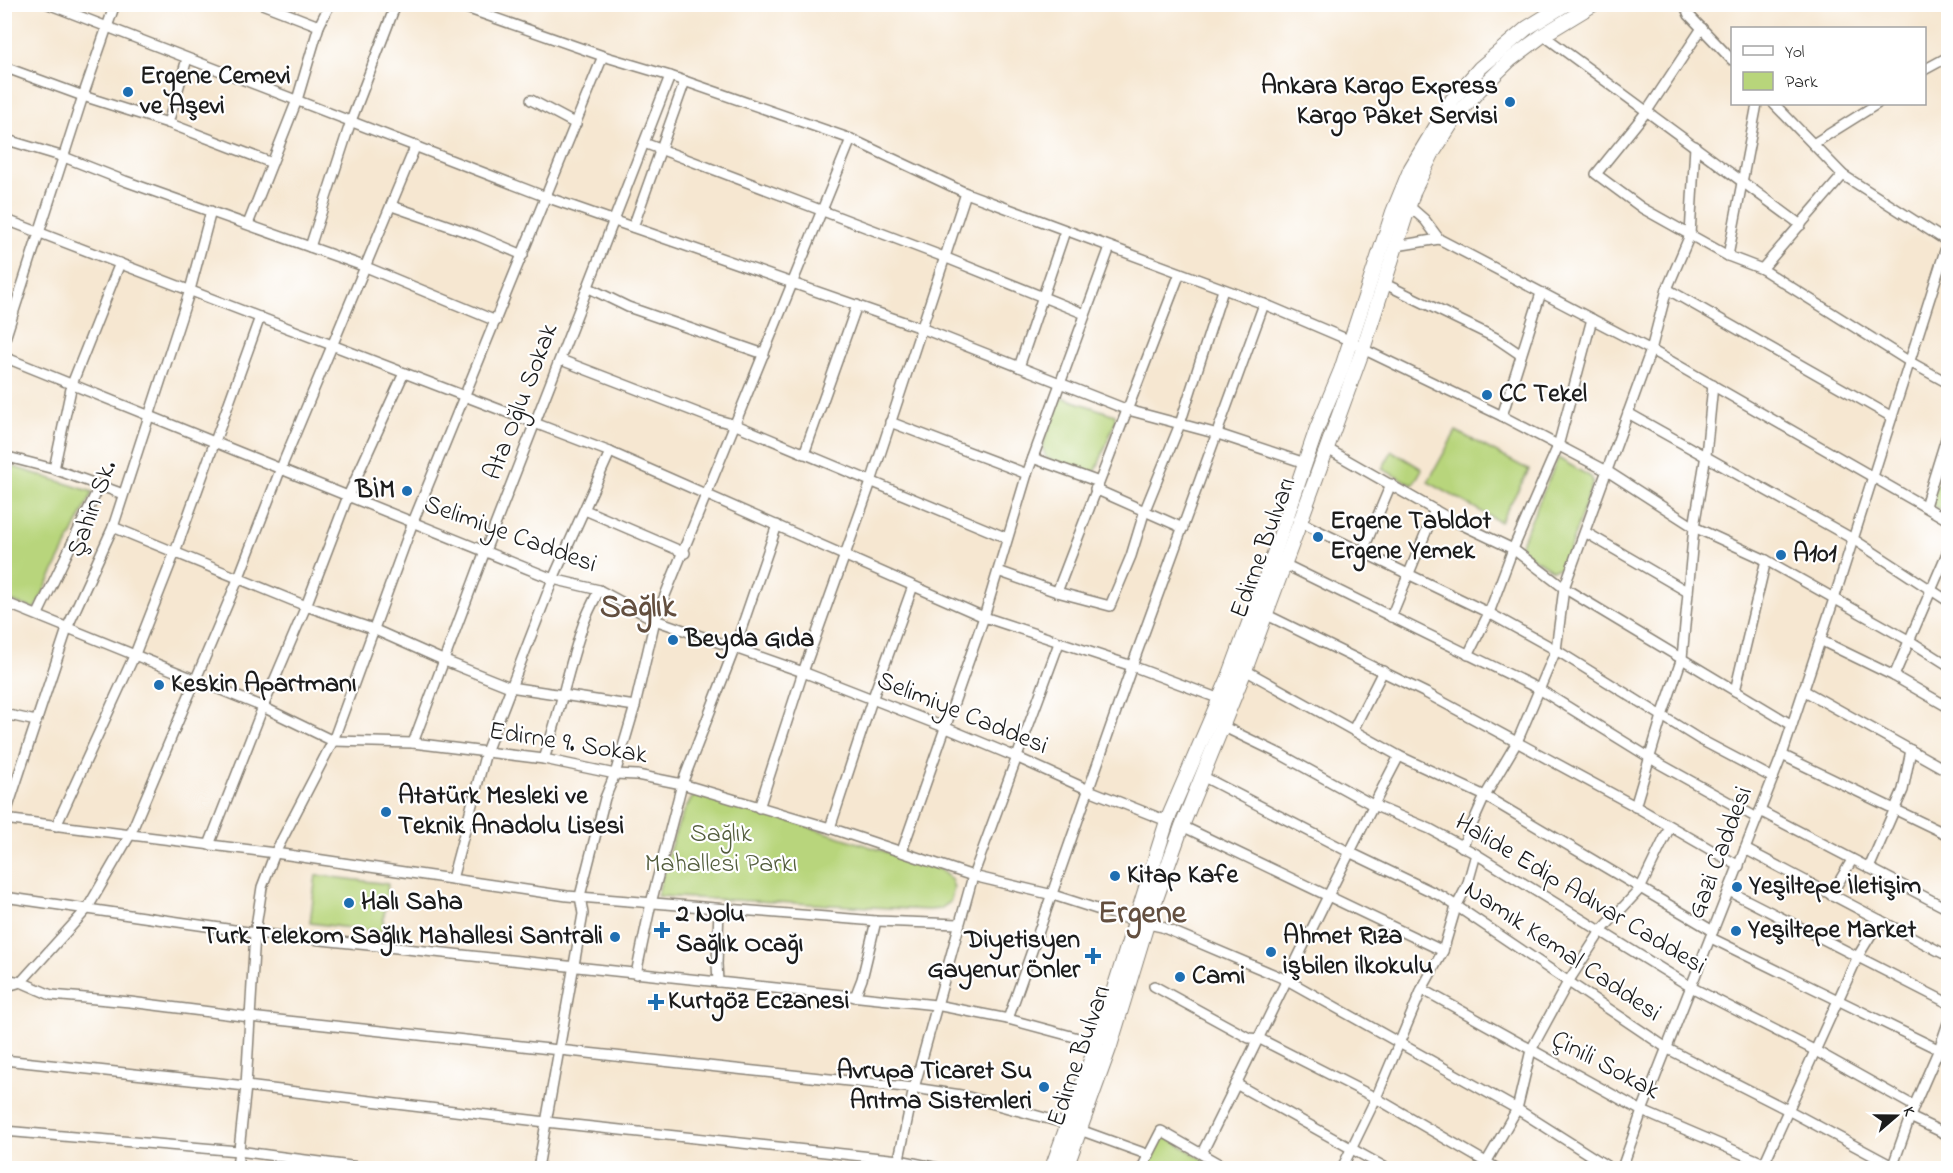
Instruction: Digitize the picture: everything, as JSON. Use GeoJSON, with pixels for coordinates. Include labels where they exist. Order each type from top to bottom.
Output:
{"type":"FeatureCollection","features":[{"type":"Feature","properties":{"kind":"highway","name":"Edirne Bulvarı"},"geometry":{"type":"LineString","coordinates":[[1052,1168],[1141,923],[1245,670],[1300,522],[1326,448],[1357,345],[1393,212],[1411,168],[1452,100],[1480,68],[1527,28],[1566,4]]}},
{"type":"Feature","properties":{"kind":"highway","name":"Edirne Bulvarı"},"geometry":{"type":"LineString","coordinates":[[1066,1168],[1110,1046],[1167,820],[1220,699],[1266,577],[1305,463],[1383,283],[1414,190],[1432,154],[1457,115],[1479,90],[1510,60],[1543,35],[1594,4]]}},
{"type":"Feature","properties":{"kind":"street"},"geometry":{"type":"LineString","coordinates":[[48,4],[614,222],[921,328],[1128,410],[1218,434],[1305,463]]}},
{"type":"Feature","properties":{"kind":"street"},"geometry":{"type":"LineString","coordinates":[[4,342],[115,4]]}},
{"type":"Feature","properties":{"kind":"street"},"geometry":{"type":"LineString","coordinates":[[262,4],[319,26]]}},
{"type":"Feature","properties":{"kind":"street"},"geometry":{"type":"LineString","coordinates":[[248,224],[297,100],[319,26],[330,4]]}},
{"type":"Feature","properties":{"kind":"street"},"geometry":{"type":"LineString","coordinates":[[310,247],[351,121],[396,4]]}},
{"type":"Feature","properties":{"kind":"street"},"geometry":{"type":"LineString","coordinates":[[455,4],[851,139],[966,193],[1264,304],[1357,345],[1502,416],[1607,471],[1694,527],[1766,560],[1948,665]]}},
{"type":"Feature","properties":{"kind":"street"},"geometry":{"type":"LineString","coordinates":[[1684,4],[1689,15],[1731,59]]}},
{"type":"Feature","properties":{"kind":"street"},"geometry":{"type":"LineString","coordinates":[[1702,28],[1647,111],[1596,174],[1642,208],[1728,256],[1762,269],[1910,362],[1948,383]]}},
{"type":"Feature","properties":{"kind":"street"},"geometry":{"type":"LineString","coordinates":[[1543,35],[1801,225]]}},
{"type":"Feature","properties":{"kind":"street"},"geometry":{"type":"LineString","coordinates":[[237,1168],[246,1086],[255,933],[262,886],[275,853],[333,741],[413,522],[603,56]]}},
{"type":"Feature","properties":{"kind":"street"},"geometry":{"type":"LineString","coordinates":[[1926,69],[1948,57]]}},
{"type":"Feature","properties":{"kind":"street"},"geometry":{"type":"LineString","coordinates":[[168,123],[187,59]]}},
{"type":"Feature","properties":{"kind":"street"},"geometry":{"type":"LineString","coordinates":[[4,67],[83,96],[168,123],[272,164]]}},
{"type":"Feature","properties":{"kind":"street","name":"Ata Oğlu Sokak"},"geometry":{"type":"LineString","coordinates":[[413,743],[485,551],[670,76]]}},
{"type":"Feature","properties":{"kind":"street"},"geometry":{"type":"LineString","coordinates":[[633,227],[685,81]]}},
{"type":"Feature","properties":{"kind":"street"},"geometry":{"type":"LineString","coordinates":[[531,100],[576,124]]}},
{"type":"Feature","properties":{"kind":"street"},"geometry":{"type":"LineString","coordinates":[[1728,256],[1757,105]]}},
{"type":"Feature","properties":{"kind":"street"},"geometry":{"type":"LineString","coordinates":[[1775,105],[1842,175],[1948,242]]}},
{"type":"Feature","properties":{"kind":"street"},"geometry":{"type":"LineString","coordinates":[[1813,144],[1875,105]]}},
{"type":"Feature","properties":{"kind":"street"},"geometry":{"type":"LineString","coordinates":[[4,139],[64,157],[366,267],[496,321]]}},
{"type":"Feature","properties":{"kind":"street"},"geometry":{"type":"LineString","coordinates":[[538,1168],[583,914],[580,896],[605,798],[615,774],[635,706],[656,620],[851,139]]}},
{"type":"Feature","properties":{"kind":"street"},"geometry":{"type":"LineString","coordinates":[[644,143],[945,257],[1086,314]]}},
{"type":"Feature","properties":{"kind":"street"},"geometry":{"type":"LineString","coordinates":[[4,987],[21,982],[87,909],[130,835],[239,577],[281,468],[416,145]]}},
{"type":"Feature","properties":{"kind":"street"},"geometry":{"type":"LineString","coordinates":[[1462,847],[1485,796],[1517,742],[1556,650],[1564,588],[1651,350],[1667,288],[1690,235],[1695,146]]}},
{"type":"Feature","properties":{"kind":"street"},"geometry":{"type":"LineString","coordinates":[[1762,269],[1842,175]]}},
{"type":"Feature","properties":{"kind":"street"},"geometry":{"type":"LineString","coordinates":[[759,808],[803,672],[871,482],[966,193]]}},
{"type":"Feature","properties":{"kind":"street"},"geometry":{"type":"LineString","coordinates":[[392,206],[478,236],[523,255]]}},
{"type":"Feature","properties":{"kind":"street"},"geometry":{"type":"LineString","coordinates":[[1409,206],[1425,220],[1439,239],[1651,350],[1948,520]]}},
{"type":"Feature","properties":{"kind":"street","name":"Şahin Sk."},"geometry":{"type":"LineString","coordinates":[[4,819],[68,626],[113,527],[190,290],[211,211]]}},
{"type":"Feature","properties":{"kind":"street"},"geometry":{"type":"LineString","coordinates":[[4,219],[610,452],[984,617],[1132,666],[1220,699]]}},
{"type":"Feature","properties":{"kind":"street"},"geometry":{"type":"LineString","coordinates":[[1019,367],[1065,231]]}},
{"type":"Feature","properties":{"kind":"street"},"geometry":{"type":"LineString","coordinates":[[1396,246],[1439,239]]}},
{"type":"Feature","properties":{"kind":"street","name":"Gazi Caddesi"},"geometry":{"type":"LineString","coordinates":[[1622,1168],[1642,1111],[1782,755],[1948,242]]}},
{"type":"Feature","properties":{"kind":"street"},"geometry":{"type":"LineString","coordinates":[[902,851],[984,617],[1027,474],[1110,247]]}},
{"type":"Feature","properties":{"kind":"street"},"geometry":{"type":"LineString","coordinates":[[54,469],[72,384],[120,263]]}},
{"type":"Feature","properties":{"kind":"street"},"geometry":{"type":"LineString","coordinates":[[1057,592],[1180,273]]}},
{"type":"Feature","properties":{"kind":"street"},"geometry":{"type":"LineString","coordinates":[[1383,283],[1496,338],[1521,356]]}},
{"type":"Feature","properties":{"kind":"street"},"geometry":{"type":"LineString","coordinates":[[589,288],[628,306],[764,354]]}},
{"type":"Feature","properties":{"kind":"street"},"geometry":{"type":"LineString","coordinates":[[1667,288],[1892,417]]}},
{"type":"Feature","properties":{"kind":"street"},"geometry":{"type":"LineString","coordinates":[[998,571],[1057,592],[1110,606],[1180,424],[1223,290]]}},
{"type":"Feature","properties":{"kind":"street"},"geometry":{"type":"LineString","coordinates":[[1502,416],[1541,293]]}},
{"type":"Feature","properties":{"kind":"street"},"geometry":{"type":"LineString","coordinates":[[1008,1019],[1132,666],[1264,304]]}},
{"type":"Feature","properties":{"kind":"street"},"geometry":{"type":"LineString","coordinates":[[804,454],[857,305]]}},
{"type":"Feature","properties":{"kind":"street"},"geometry":{"type":"LineString","coordinates":[[56,826],[135,654],[175,552],[260,317]]}},
{"type":"Feature","properties":{"kind":"street"},"geometry":{"type":"LineString","coordinates":[[1468,655],[1489,613],[1513,549],[1558,446],[1592,319]]}},
{"type":"Feature","properties":{"kind":"street","name":"Selimiye Caddesi"},"geometry":{"type":"LineString","coordinates":[[4,357],[553,579],[599,590],[656,620],[803,672],[944,727],[1089,790],[1167,820]]}},
{"type":"Feature","properties":{"kind":"street"},"geometry":{"type":"LineString","coordinates":[[561,360],[711,418],[736,425],[1007,538]]}},
{"type":"Feature","properties":{"kind":"street"},"geometry":{"type":"LineString","coordinates":[[209,845],[348,496],[404,373]]}},
{"type":"Feature","properties":{"kind":"street"},"geometry":{"type":"LineString","coordinates":[[1635,807],[1682,658],[1694,527],[1706,455],[1713,385]]}},
{"type":"Feature","properties":{"kind":"street"},"geometry":{"type":"LineString","coordinates":[[1628,413],[1853,539],[1948,601]]}},
{"type":"Feature","properties":{"kind":"street"},"geometry":{"type":"LineString","coordinates":[[890,422],[1027,474]]}},
{"type":"Feature","properties":{"kind":"street"},"geometry":{"type":"LineString","coordinates":[[1925,506],[1946,447],[1948,432]]}},
{"type":"Feature","properties":{"kind":"street"},"geometry":{"type":"LineString","coordinates":[[1326,448],[1435,510],[1513,549],[1564,588],[1791,725]]}},
{"type":"Feature","properties":{"kind":"street"},"geometry":{"type":"LineString","coordinates":[[452,879],[486,752],[510,687],[553,579],[610,452]]}},
{"type":"Feature","properties":{"kind":"street"},"geometry":{"type":"LineString","coordinates":[[4,456],[54,469],[123,494]]}},
{"type":"Feature","properties":{"kind":"street"},"geometry":{"type":"LineString","coordinates":[[1033,458],[1183,528]]}},
{"type":"Feature","properties":{"kind":"street"},"geometry":{"type":"LineString","coordinates":[[1362,553],[1391,484]]}},
{"type":"Feature","properties":{"kind":"street"},"geometry":{"type":"LineString","coordinates":[[38,614],[100,485]]}},
{"type":"Feature","properties":{"kind":"street"},"geometry":{"type":"LineString","coordinates":[[585,510],[685,553]]}},
{"type":"Feature","properties":{"kind":"street"},"geometry":{"type":"LineString","coordinates":[[1391,617],[1435,510]]}},
{"type":"Feature","properties":{"kind":"street"},"geometry":{"type":"LineString","coordinates":[[1300,522],[1489,613],[1556,650],[1699,739],[1773,778]]}},
{"type":"Feature","properties":{"kind":"street"},"geometry":{"type":"LineString","coordinates":[[636,974],[651,903],[682,784],[735,647],[777,525]]}},
{"type":"Feature","properties":{"kind":"street"},"geometry":{"type":"LineString","coordinates":[[113,527],[306,606],[373,629],[510,687],[635,706]]}},
{"type":"Feature","properties":{"kind":"street"},"geometry":{"type":"LineString","coordinates":[[1585,532],[1688,592]]}},
{"type":"Feature","properties":{"kind":"street"},"geometry":{"type":"LineString","coordinates":[[1894,676],[1948,551]]}},
{"type":"Feature","properties":{"kind":"street"},"geometry":{"type":"LineString","coordinates":[[1735,691],[1766,560]]}},
{"type":"Feature","properties":{"kind":"street"},"geometry":{"type":"LineString","coordinates":[[1284,564],[1539,689],[1651,758],[1758,815],[1948,909]]}},
{"type":"Feature","properties":{"kind":"street"},"geometry":{"type":"LineString","coordinates":[[830,828],[913,586]]}},
{"type":"Feature","properties":{"kind":"street"},"geometry":{"type":"LineString","coordinates":[[544,759],[558,717],[582,626],[599,590]]}},
{"type":"Feature","properties":{"kind":"street","name":"Edirne 9. Sokak"},"geometry":{"type":"LineString","coordinates":[[4,602],[263,706],[333,741],[413,743],[544,759],[615,774],[637,775],[682,784],[830,828],[973,876],[1053,895],[1141,923],[1161,927],[1287,980],[1517,1109],[1610,1168]]}},
{"type":"Feature","properties":{"kind":"street"},"geometry":{"type":"LineString","coordinates":[[1266,614],[1383,671],[1517,742],[1738,866]]}},
{"type":"Feature","properties":{"kind":"street"},"geometry":{"type":"LineString","coordinates":[[1820,640],[1894,676],[1948,707]]}},
{"type":"Feature","properties":{"kind":"street"},"geometry":{"type":"LineString","coordinates":[[898,1164],[914,1088],[973,876],[1059,643]]}},
{"type":"Feature","properties":{"kind":"street"},"geometry":{"type":"LineString","coordinates":[[1245,670],[1399,756],[1485,796],[1712,935],[1944,1052]]}},
{"type":"Feature","properties":{"kind":"street"},"geometry":{"type":"LineString","coordinates":[[1353,730],[1383,671]]}},
{"type":"Feature","properties":{"kind":"street"},"geometry":{"type":"LineString","coordinates":[[1803,690],[1948,771]]}},
{"type":"Feature","properties":{"kind":"street"},"geometry":{"type":"LineString","coordinates":[[4,714],[36,721]]}},
{"type":"Feature","properties":{"kind":"street","name":"Halide Edip Adıvar Caddesi"},"geometry":{"type":"LineString","coordinates":[[1222,726],[1280,754],[1373,805],[1430,829],[1476,854],[1691,987],[1814,1050],[1914,1106]]}},
{"type":"Feature","properties":{"kind":"street"},"geometry":{"type":"LineString","coordinates":[[1869,868],[1903,790],[1911,750]]}},
{"type":"Feature","properties":{"kind":"street"},"geometry":{"type":"LineString","coordinates":[[1782,755],[1948,835]]}},
{"type":"Feature","properties":{"kind":"street"},"geometry":{"type":"LineString","coordinates":[[1202,1153],[1349,852],[1399,756]]}},
{"type":"Feature","properties":{"kind":"street","name":"Namık Kemal Caddesi"},"geometry":{"type":"LineString","coordinates":[[1202,776],[1349,852],[1443,897],[1668,1049],[1788,1110],[1894,1168]]}},
{"type":"Feature","properties":{"kind":"street"},"geometry":{"type":"LineString","coordinates":[[4,819],[275,853],[567,896],[876,921],[959,924]]}},
{"type":"Feature","properties":{"kind":"street"},"geometry":{"type":"LineString","coordinates":[[1182,826],[1443,951]]}},
{"type":"Feature","properties":{"kind":"street"},"geometry":{"type":"LineString","coordinates":[[1484,1166],[1517,1109],[1531,1050],[1568,982],[1601,932],[1640,889],[1670,827]]}},
{"type":"Feature","properties":{"kind":"street"},"geometry":{"type":"LineString","coordinates":[[1745,849],[1948,956]]}},
{"type":"Feature","properties":{"kind":"street"},"geometry":{"type":"LineString","coordinates":[[1342,1168],[1377,1098],[1422,989],[1443,951],[1456,907],[1467,886],[1476,854]]}},
{"type":"Feature","properties":{"kind":"street"},"geometry":{"type":"LineString","coordinates":[[1831,895],[1852,860]]}},
{"type":"Feature","properties":{"kind":"street"},"geometry":{"type":"LineString","coordinates":[[1729,891],[1948,1003]]}},
{"type":"Feature","properties":{"kind":"street"},"geometry":{"type":"LineString","coordinates":[[4,897],[255,933],[936,1005],[1008,1019],[1097,1043]]}},
{"type":"Feature","properties":{"kind":"street"},"geometry":{"type":"LineString","coordinates":[[718,982],[719,909]]}},
{"type":"Feature","properties":{"kind":"street"},"geometry":{"type":"LineString","coordinates":[[1763,1166],[1858,956],[1880,920]]}},
{"type":"Feature","properties":{"kind":"street"},"geometry":{"type":"LineString","coordinates":[[855,997],[862,979],[876,921]]}},
{"type":"Feature","properties":{"kind":"street"},"geometry":{"type":"LineString","coordinates":[[4,979],[21,982],[51,995],[914,1088],[961,1095],[1067,1124]]}},
{"type":"Feature","properties":{"kind":"street"},"geometry":{"type":"LineString","coordinates":[[1154,986],[1249,1038],[1260,1038],[1377,1098],[1484,1166],[1496,1168]]}},
{"type":"Feature","properties":{"kind":"street","name":"Çinili Sokak"},"geometry":{"type":"LineString","coordinates":[[1422,989],[1642,1111],[1763,1166],[1775,1168]]}},
{"type":"Feature","properties":{"kind":"street"},"geometry":{"type":"LineString","coordinates":[[1894,1168],[1914,1106],[1944,1052],[1948,1023]]}},
{"type":"Feature","properties":{"kind":"street"},"geometry":{"type":"LineString","coordinates":[[4,1060],[246,1086],[939,1168]]}},
{"type":"Feature","properties":{"kind":"street"},"geometry":{"type":"LineString","coordinates":[[1236,1084],[1381,1167]]}},
{"type":"Feature","properties":{"kind":"street"},"geometry":{"type":"LineString","coordinates":[[1910,1117],[1948,1135]]}},
{"type":"Feature","properties":{"kind":"street"},"geometry":{"type":"LineString","coordinates":[[1080,1130],[1149,1155]]}},
{"type":"Feature","properties":{"kind":"street"},"geometry":{"type":"LineString","coordinates":[[4,1131],[238,1151],[366,1168]]}},
{"type":"Feature","properties":{"kind":"street"},"geometry":{"type":"LineString","coordinates":[[1142,1168],[1161,1131],[1226,1168]]}},
{"type":"Feature","properties":{"kind":"green space"},"geometry":{"type":"Polygon","coordinates":[[[1062,397],[1115,415],[1115,422],[1096,471],[1087,473],[1046,458],[1042,446],[1062,397]]]}},
{"type":"Feature","properties":{"kind":"green space"},"geometry":{"type":"Polygon","coordinates":[[[1456,431],[1529,470],[1500,522],[1428,482],[1456,431]]]}},
{"type":"Feature","properties":{"kind":"green space"},"geometry":{"type":"Polygon","coordinates":[[[1392,451],[1422,469],[1413,485],[1382,469],[1392,451]]]}},
{"type":"Feature","properties":{"kind":"green space"},"geometry":{"type":"Polygon","coordinates":[[[1948,457],[1948,514],[1929,504],[1948,457]]]}},
{"type":"Feature","properties":{"kind":"green space"},"geometry":{"type":"Polygon","coordinates":[[[1558,458],[1591,477],[1593,482],[1563,568],[1552,570],[1524,552],[1520,546],[1558,458]]]}},
{"type":"Feature","properties":{"kind":"green space"},"geometry":{"type":"Polygon","coordinates":[[[5,464],[93,492],[35,609],[5,599],[5,464]]]}},
{"type":"Feature","properties":{"kind":"green space","name":"Sağlık Mahallesi Parkı"},"geometry":{"type":"Polygon","coordinates":[[[698,791],[939,869],[951,879],[954,888],[950,902],[940,909],[929,910],[657,896],[678,826],[690,801],[698,791]]]}},
{"type":"Feature","properties":{"kind":"green space","name":"Halı Saha"},"geometry":{"type":"Polygon","coordinates":[[[316,875],[388,884],[382,932],[310,923],[316,875]]]}},
{"type":"Feature","properties":{"kind":"green space"},"geometry":{"type":"Polygon","coordinates":[[[1160,1133],[1218,1168],[1145,1168],[1160,1133]]]}},
{"type":"Feature","properties":{"kind":"place","name":"Ergene Cemevi ve Aşevi"},"geometry":{"type":"Point","coordinates":[128,92]}},
{"type":"Feature","properties":{"kind":"place","name":"Ankara Kargo Express Kargo Paket Servisi"},"geometry":{"type":"Point","coordinates":[1510,102]}},
{"type":"Feature","properties":{"kind":"place","name":"CC Tekel"},"geometry":{"type":"Point","coordinates":[1487,395]}},
{"type":"Feature","properties":{"kind":"place","name":"BİM"},"geometry":{"type":"Point","coordinates":[407,491]}},
{"type":"Feature","properties":{"kind":"place","name":"Ergene Tabldot Ergene Yemek"},"geometry":{"type":"Point","coordinates":[1318,537]}},
{"type":"Feature","properties":{"kind":"place","name":"A101"},"geometry":{"type":"Point","coordinates":[1781,555]}},
{"type":"Feature","properties":{"kind":"place","name":"Beyda Gıda"},"geometry":{"type":"Point","coordinates":[673,640]}},
{"type":"Feature","properties":{"kind":"place","name":"Keskin Apartmanı"},"geometry":{"type":"Point","coordinates":[159,685]}},
{"type":"Feature","properties":{"kind":"place","name":"Atatürk Mesleki ve Teknik Anadolu Lisesi"},"geometry":{"type":"Point","coordinates":[386,812]}},
{"type":"Feature","properties":{"kind":"place","name":"Kitap Kafe"},"geometry":{"type":"Point","coordinates":[1115,876]}},
{"type":"Feature","properties":{"kind":"place","name":"Yeşiltepe İletişim"},"geometry":{"type":"Point","coordinates":[1737,887]}},
{"type":"Feature","properties":{"kind":"place","name":"Halı Saha"},"geometry":{"type":"Point","coordinates":[349,903]}},
{"type":"Feature","properties":{"kind":"place","name":"2 Nolu Sağlık Ocağı"},"geometry":{"type":"Point","coordinates":[662,930]}},
{"type":"Feature","properties":{"kind":"place","name":"Yeşiltepe Market"},"geometry":{"type":"Point","coordinates":[1736,931]}},
{"type":"Feature","properties":{"kind":"place","name":"Turk Telekom Sağlık Mahallesi Santrali"},"geometry":{"type":"Point","coordinates":[615,937]}},
{"type":"Feature","properties":{"kind":"place","name":"Ahmet Rıza işbilen ilkokulu"},"geometry":{"type":"Point","coordinates":[1271,952]}},
{"type":"Feature","properties":{"kind":"place","name":"Diyetisyen Gayenur Önler"},"geometry":{"type":"Point","coordinates":[1093,956]}},
{"type":"Feature","properties":{"kind":"place","name":"Cami"},"geometry":{"type":"Point","coordinates":[1180,977]}},
{"type":"Feature","properties":{"kind":"place","name":"Kurtgöz Eczanesi"},"geometry":{"type":"Point","coordinates":[656,1002]}},
{"type":"Feature","properties":{"kind":"place","name":"Avrupa Ticaret Su Arıtma Sistemleri"},"geometry":{"type":"Point","coordinates":[1044,1087]}},
{"type":"Feature","properties":{"kind":"district","name":"Sağlık"},"geometry":{"type":"Point","coordinates":[638,608]}},
{"type":"Feature","properties":{"kind":"district","name":"Ergene"},"geometry":{"type":"Point","coordinates":[1142,914]}}]}
